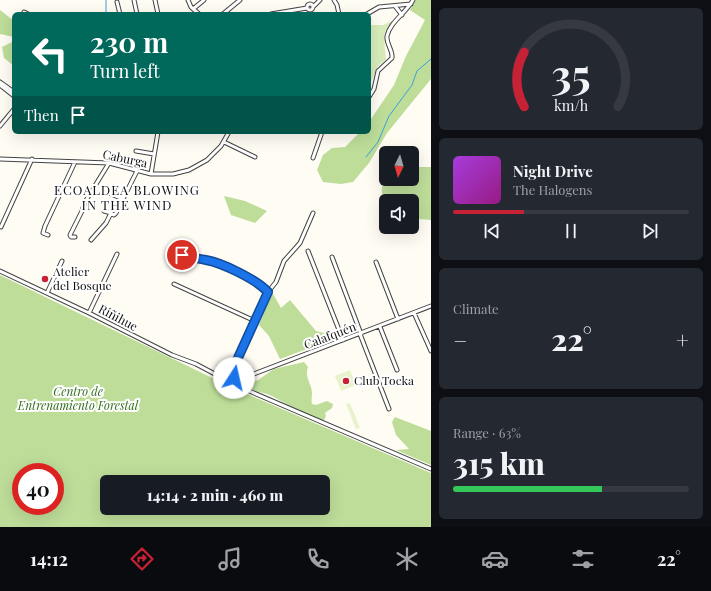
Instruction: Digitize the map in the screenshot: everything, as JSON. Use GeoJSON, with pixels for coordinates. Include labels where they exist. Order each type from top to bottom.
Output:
{"type":"FeatureCollection","features":[{"type":"Feature","properties":{"kind":"street"},"geometry":{"type":"LineString","coordinates":[[133,0],[136,12]]}},
{"type":"Feature","properties":{"kind":"street"},"geometry":{"type":"LineString","coordinates":[[155,0],[158,12]]}},
{"type":"Feature","properties":{"kind":"street"},"geometry":{"type":"LineString","coordinates":[[188,0],[197,12]]}},
{"type":"Feature","properties":{"kind":"street"},"geometry":{"type":"LineString","coordinates":[[193,9],[204,0]]}},
{"type":"Feature","properties":{"kind":"street"},"geometry":{"type":"LineString","coordinates":[[226,12],[240,0]]}},
{"type":"Feature","properties":{"kind":"street"},"geometry":{"type":"LineString","coordinates":[[283,12],[307,8],[309,4],[313,6],[320,0]]}},
{"type":"Feature","properties":{"kind":"street"},"geometry":{"type":"LineString","coordinates":[[334,0],[339,12]]}},
{"type":"Feature","properties":{"kind":"street"},"geometry":{"type":"LineString","coordinates":[[117,2],[120,12]]}},
{"type":"Feature","properties":{"kind":"street"},"geometry":{"type":"LineString","coordinates":[[370,12],[376,8],[412,2]]}},
{"type":"Feature","properties":{"kind":"street"},"geometry":{"type":"LineString","coordinates":[[371,94],[374,90],[378,71],[392,58],[391,49],[387,42],[387,35],[392,25],[412,2]]}},
{"type":"Feature","properties":{"kind":"street"},"geometry":{"type":"LineString","coordinates":[[394,5],[402,15]]}},
{"type":"Feature","properties":{"kind":"street"},"geometry":{"type":"LineString","coordinates":[[0,82],[12,91]]}},
{"type":"Feature","properties":{"kind":"street"},"geometry":{"type":"LineString","coordinates":[[0,85],[12,94]]}},
{"type":"Feature","properties":{"kind":"street"},"geometry":{"type":"LineString","coordinates":[[0,126],[12,111]]}},
{"type":"Feature","properties":{"kind":"street"},"geometry":{"type":"LineString","coordinates":[[151,174],[158,134]]}},
{"type":"Feature","properties":{"kind":"street","name":"Caburga"},"geometry":{"type":"LineString","coordinates":[[0,159],[109,163],[151,174],[173,174],[194,168],[211,157],[224,142],[228,134]]}},
{"type":"Feature","properties":{"kind":"street"},"geometry":{"type":"LineString","coordinates":[[313,158],[321,134]]}},
{"type":"Feature","properties":{"kind":"street"},"geometry":{"type":"LineString","coordinates":[[224,142],[255,157]]}},
{"type":"Feature","properties":{"kind":"street"},"geometry":{"type":"LineString","coordinates":[[136,151],[154,154]]}},
{"type":"Feature","properties":{"kind":"street"},"geometry":{"type":"LineString","coordinates":[[1,226],[32,159]]}},
{"type":"Feature","properties":{"kind":"street"},"geometry":{"type":"LineString","coordinates":[[48,235],[43,232],[45,226],[75,162]]}},
{"type":"Feature","properties":{"kind":"street"},"geometry":{"type":"LineString","coordinates":[[75,237],[71,237],[70,234],[85,202],[109,163]]}},
{"type":"Feature","properties":{"kind":"street"},"geometry":{"type":"LineString","coordinates":[[104,211],[114,215],[116,213],[137,170]]}},
{"type":"Feature","properties":{"kind":"street"},"geometry":{"type":"LineString","coordinates":[[109,193],[123,199]]}},
{"type":"Feature","properties":{"kind":"street"},"geometry":{"type":"LineString","coordinates":[[91,240],[106,223],[110,213]]}},
{"type":"Feature","properties":{"kind":"street"},"geometry":{"type":"LineString","coordinates":[[228,381],[229,378],[232,377],[237,360],[268,292],[276,282],[284,261],[300,243],[313,214]]}},
{"type":"Feature","properties":{"kind":"street"},"geometry":{"type":"LineString","coordinates":[[308,251],[344,340]]}},
{"type":"Feature","properties":{"kind":"street"},"geometry":{"type":"LineString","coordinates":[[89,313],[117,254]]}},
{"type":"Feature","properties":{"kind":"street"},"geometry":{"type":"LineString","coordinates":[[182,255],[192,259],[207,260],[248,277],[262,285],[268,292]]}},
{"type":"Feature","properties":{"kind":"street"},"geometry":{"type":"LineString","coordinates":[[332,257],[389,409]]}},
{"type":"Feature","properties":{"kind":"street"},"geometry":{"type":"LineString","coordinates":[[47,293],[62,261]]}},
{"type":"Feature","properties":{"kind":"street"},"geometry":{"type":"LineString","coordinates":[[376,262],[398,319]]}},
{"type":"Feature","properties":{"kind":"street","name":"Riñihue"},"geometry":{"type":"LineString","coordinates":[[0,271],[89,313],[172,355],[196,364],[228,381],[230,384],[431,469]]}},
{"type":"Feature","properties":{"kind":"street"},"geometry":{"type":"LineString","coordinates":[[174,284],[255,321]]}},
{"type":"Feature","properties":{"kind":"street","name":"Calafquén"},"geometry":{"type":"LineString","coordinates":[[235,380],[246,378],[431,306]]}},
{"type":"Feature","properties":{"kind":"street"},"geometry":{"type":"LineString","coordinates":[[414,313],[431,351]]}},
{"type":"Feature","properties":{"kind":"street"},"geometry":{"type":"LineString","coordinates":[[380,327],[396,370]]}},
{"type":"Feature","properties":{"kind":"street"},"geometry":{"type":"LineString","coordinates":[[232,377],[235,380],[233,384]]}},
{"type":"Feature","properties":{"kind":"green space"},"geometry":{"type":"Polygon","coordinates":[[[416,0],[431,0],[431,79],[387,133],[369,163],[353,182],[341,184],[323,182],[317,170],[323,155],[332,148],[345,147],[358,134],[371,134],[371,119],[394,85],[406,56],[425,20],[410,10],[416,0]]]}},
{"type":"Feature","properties":{"kind":"green space"},"geometry":{"type":"Polygon","coordinates":[[[0,10],[12,19],[12,37],[0,34],[0,10]]]}},
{"type":"Feature","properties":{"kind":"green space"},"geometry":{"type":"Polygon","coordinates":[[[392,21],[384,35],[386,60],[378,66],[371,82],[371,25],[383,25],[392,21]]]}},
{"type":"Feature","properties":{"kind":"green space"},"geometry":{"type":"Polygon","coordinates":[[[12,42],[12,64],[4,58],[2,47],[12,42]]]}},
{"type":"Feature","properties":{"kind":"green space"},"geometry":{"type":"Polygon","coordinates":[[[419,167],[431,167],[431,220],[419,219],[419,194],[382,194],[382,186],[419,186],[419,167]]]}},
{"type":"Feature","properties":{"kind":"green space"},"geometry":{"type":"Polygon","coordinates":[[[224,196],[245,201],[267,211],[255,223],[231,215],[224,196]]]}},
{"type":"Feature","properties":{"kind":"green space","name":"Centro de Entrenamiento Forestal"},"geometry":{"type":"Polygon","coordinates":[[[0,275],[233,388],[431,473],[431,527],[0,527],[0,275]]]}},
{"type":"Feature","properties":{"kind":"green space"},"geometry":{"type":"Polygon","coordinates":[[[272,292],[281,308],[290,300],[316,331],[339,337],[280,359],[269,336],[259,325],[272,292]]]}},
{"type":"Feature","properties":{"kind":"green space"},"geometry":{"type":"Polygon","coordinates":[[[304,362],[308,367],[307,374],[312,390],[312,404],[316,405],[327,401],[333,404],[332,408],[325,413],[326,416],[324,420],[317,419],[303,413],[274,397],[252,389],[247,384],[258,380],[274,369],[304,362]]]}},
{"type":"Feature","properties":{"kind":"green space"},"geometry":{"type":"Polygon","coordinates":[[[350,370],[356,385],[341,391],[335,376],[350,370]]]}},
{"type":"Feature","properties":{"kind":"green space"},"geometry":{"type":"Polygon","coordinates":[[[350,403],[360,428],[356,429],[346,404],[350,403]]]}},
{"type":"Feature","properties":{"kind":"green space"},"geometry":{"type":"Polygon","coordinates":[[[395,417],[431,431],[431,465],[396,450],[409,449],[396,435],[392,422],[395,417]]]}},
{"type":"Feature","properties":{"kind":"waterway"},"geometry":{"type":"LineString","coordinates":[[106,0],[106,12]]}},
{"type":"Feature","properties":{"kind":"waterway"},"geometry":{"type":"LineString","coordinates":[[366,157],[378,142],[389,116],[412,85],[417,71],[431,59]]}},
{"type":"Feature","properties":{"kind":"place","name":"Atelier del Bosque"},"geometry":{"type":"Point","coordinates":[45,279]}},
{"type":"Feature","properties":{"kind":"place","name":"Club Tocka"},"geometry":{"type":"Point","coordinates":[346,381]}},
{"type":"Feature","properties":{"kind":"district","name":"ECOALDEA BLOWING IN THE WIND"},"geometry":{"type":"Point","coordinates":[127,198]}},
{"type":"Feature","properties":{"kind":"route"},"geometry":{"type":"LineString","coordinates":[[182,255],[192,259],[207,260],[248,277],[262,285],[268,292],[237,360],[232,377],[234,378]]}}]}
